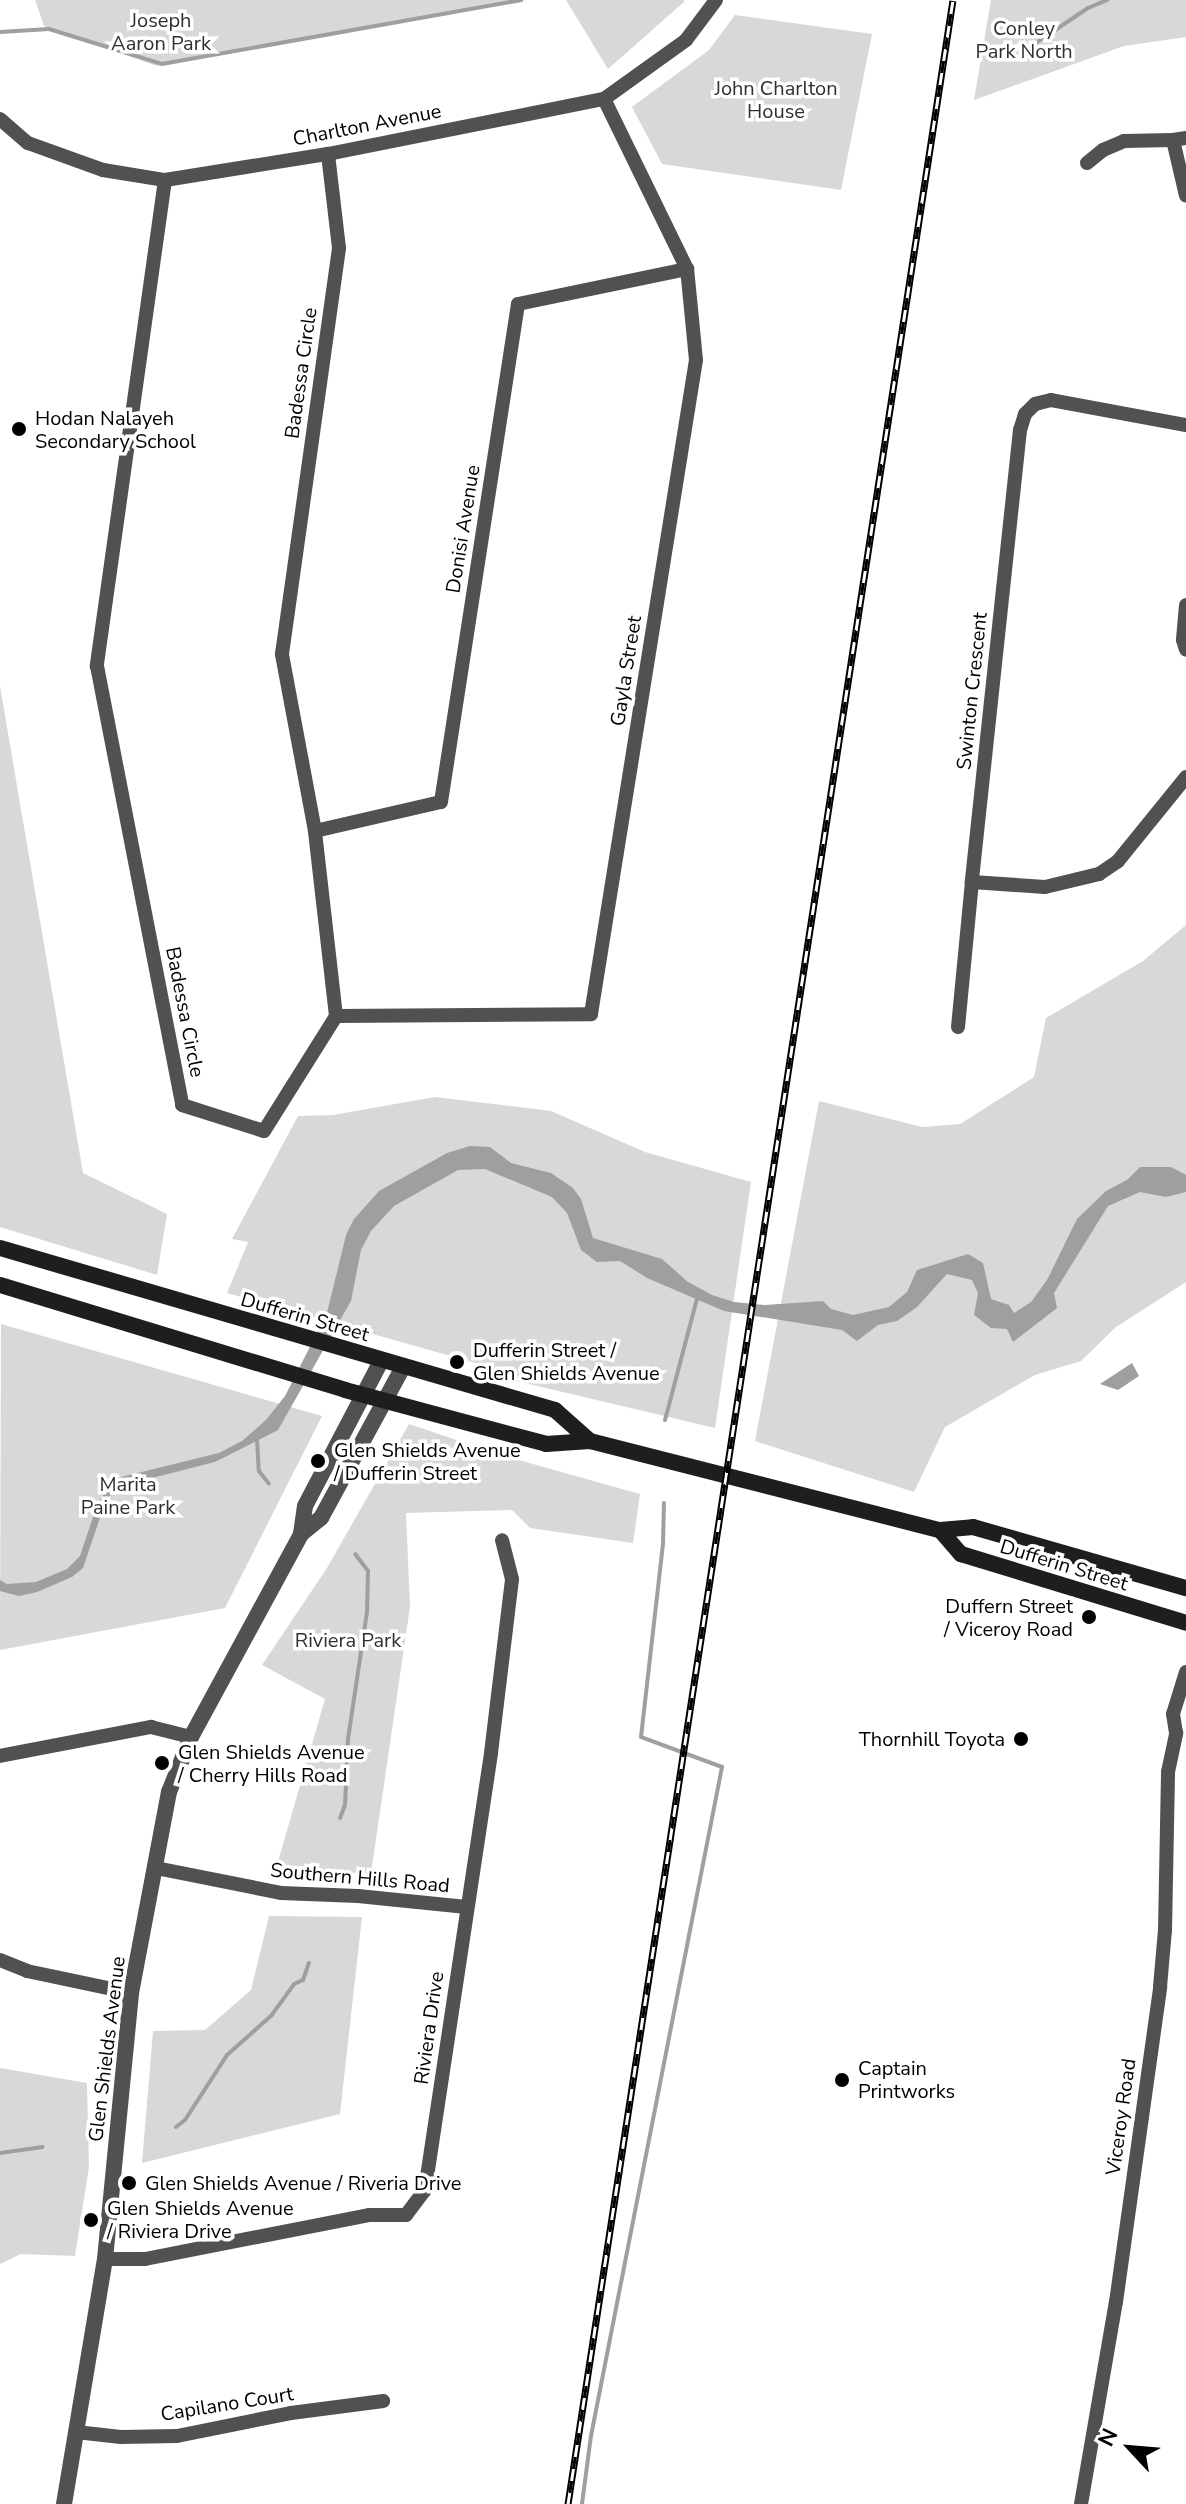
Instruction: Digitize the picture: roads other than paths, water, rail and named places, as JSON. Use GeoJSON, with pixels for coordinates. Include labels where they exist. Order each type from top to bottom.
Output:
{"type":"FeatureCollection","features":[{"type":"Feature","properties":{"kind":"main road","name":"Dufferin Street"},"geometry":{"type":"LineString","coordinates":[[0,1248],[555,1410],[590,1441]]}},
{"type":"Feature","properties":{"kind":"main road","name":"Dufferin Street"},"geometry":{"type":"LineString","coordinates":[[0,1285],[363,1395],[546,1444],[590,1441],[940,1530],[973,1527],[1186,1588]]}},
{"type":"Feature","properties":{"kind":"main road","name":"Dufferin Street"},"geometry":{"type":"LineString","coordinates":[[940,1530],[961,1554],[1186,1623]]}},
{"type":"Feature","properties":{"kind":"street","name":"Charlton Avenue"},"geometry":{"type":"LineString","coordinates":[[0,119],[28,143],[103,170],[165,180],[328,154],[604,99],[686,40],[716,0]]}},
{"type":"Feature","properties":{"kind":"street","name":"Gayla Street"},"geometry":{"type":"LineString","coordinates":[[336,1016],[591,1014],[696,360],[687,269],[604,99]]}},
{"type":"Feature","properties":{"kind":"street"},"geometry":{"type":"LineString","coordinates":[[1087,163],[1103,150],[1124,141],[1179,139],[1186,196]]}},
{"type":"Feature","properties":{"kind":"street","name":"Badessa Circle"},"geometry":{"type":"LineString","coordinates":[[165,180],[97,666],[182,1105],[264,1131],[336,1016],[315,831],[282,654],[339,248],[328,154]]}},
{"type":"Feature","properties":{"kind":"street","name":"Donisi Avenue"},"geometry":{"type":"LineString","coordinates":[[315,831],[441,802],[518,304],[687,269]]}},
{"type":"Feature","properties":{"kind":"street","name":"Swinton Crescent"},"geometry":{"type":"LineString","coordinates":[[958,1027],[1018,446],[1025,414],[1035,404],[1066,401],[1186,425]]}},
{"type":"Feature","properties":{"kind":"street"},"geometry":{"type":"LineString","coordinates":[[1186,605],[1183,640],[1186,650]]}},
{"type":"Feature","properties":{"kind":"street"},"geometry":{"type":"LineString","coordinates":[[972,882],[1045,887],[1099,874],[1118,861],[1186,777]]}},
{"type":"Feature","properties":{"kind":"street","name":"Glen Shields Avenue"},"geometry":{"type":"LineString","coordinates":[[64,2504],[105,2259],[131,1993],[169,1792],[191,1737],[301,1534],[305,1506],[381,1361]]}},
{"type":"Feature","properties":{"kind":"street","name":"Glen Shields Avenue"},"geometry":{"type":"LineString","coordinates":[[301,1534],[321,1518],[403,1367]]}},
{"type":"Feature","properties":{"kind":"street","name":"Riviera Drive"},"geometry":{"type":"LineString","coordinates":[[105,2259],[145,2259],[369,2215],[406,2215],[425,2190],[512,1579],[502,1540]]}},
{"type":"Feature","properties":{"kind":"street","name":"Viceroy Road"},"geometry":{"type":"LineString","coordinates":[[1081,2504],[1116,2302],[1160,1987],[1165,1930],[1168,1772],[1181,1727],[1173,1714],[1186,1672]]}},
{"type":"Feature","properties":{"kind":"street"},"geometry":{"type":"LineString","coordinates":[[0,1756],[151,1727],[191,1737]]}},
{"type":"Feature","properties":{"kind":"street","name":"Southern Hills Road"},"geometry":{"type":"LineString","coordinates":[[156,1868],[281,1893],[358,1896],[466,1907]]}},
{"type":"Feature","properties":{"kind":"street"},"geometry":{"type":"LineString","coordinates":[[0,1960],[27,1971],[131,1993]]}},
{"type":"Feature","properties":{"kind":"street","name":"Capilano Court"},"geometry":{"type":"LineString","coordinates":[[76,2432],[121,2437],[177,2436],[291,2413],[383,2401]]}},
{"type":"Feature","properties":{"kind":"waterway"},"geometry":{"type":"LineString","coordinates":[[0,32],[49,29],[162,64],[521,0]]}},
{"type":"Feature","properties":{"kind":"waterway"},"geometry":{"type":"LineString","coordinates":[[1027,49],[1088,8],[1107,0]]}},
{"type":"Feature","properties":{"kind":"waterway"},"geometry":{"type":"LineString","coordinates":[[665,1420],[698,1295]]}},
{"type":"Feature","properties":{"kind":"waterway"},"geometry":{"type":"LineString","coordinates":[[257,1438],[259,1471],[269,1484]]}},
{"type":"Feature","properties":{"kind":"waterway"},"geometry":{"type":"LineString","coordinates":[[582,2504],[591,2436],[722,1767],[641,1737],[663,1543],[664,1503]]}},
{"type":"Feature","properties":{"kind":"waterway"},"geometry":{"type":"LineString","coordinates":[[340,1818],[345,1805],[348,1739],[367,1612],[368,1571],[355,1554]]}},
{"type":"Feature","properties":{"kind":"waterway"},"geometry":{"type":"LineString","coordinates":[[176,2127],[185,2120],[227,2055],[271,2016],[294,1984],[303,1980],[309,1963]]}},
{"type":"Feature","properties":{"kind":"waterway"},"geometry":{"type":"LineString","coordinates":[[0,2153],[43,2147]]}},
{"type":"Feature","properties":{"kind":"railway"},"geometry":{"type":"LineString","coordinates":[[568,2504],[953,0]]}},
{"type":"Feature","properties":{"kind":"place","name":"Hodan Nalayeh Secondary School"},"geometry":{"type":"Point","coordinates":[19,429]}},
{"type":"Feature","properties":{"kind":"place","name":"Dufferin Street / Glen Shields Avenue"},"geometry":{"type":"Point","coordinates":[457,1362]}},
{"type":"Feature","properties":{"kind":"place","name":"Glen Shields Avenue / Dufferin Street"},"geometry":{"type":"Point","coordinates":[318,1461]}},
{"type":"Feature","properties":{"kind":"place","name":"Duffern Street / Viceroy Road"},"geometry":{"type":"Point","coordinates":[1089,1617]}},
{"type":"Feature","properties":{"kind":"place","name":"Thornhill Toyota"},"geometry":{"type":"Point","coordinates":[1021,1739]}},
{"type":"Feature","properties":{"kind":"place","name":"Glen Shields Avenue / Cherry Hills Road"},"geometry":{"type":"Point","coordinates":[162,1763]}},
{"type":"Feature","properties":{"kind":"place","name":"Captain Printworks"},"geometry":{"type":"Point","coordinates":[842,2080]}},
{"type":"Feature","properties":{"kind":"place","name":"Glen Shields Avenue / Riveria Drive"},"geometry":{"type":"Point","coordinates":[129,2183]}},
{"type":"Feature","properties":{"kind":"place","name":"Glen Shields Avenue / Riviera Drive"},"geometry":{"type":"Point","coordinates":[91,2220]}},
{"type":"Feature","properties":{"kind":"park label","name":"Joseph Aaron Park"},"geometry":{"type":"Point","coordinates":[161,32]}},
{"type":"Feature","properties":{"kind":"park label","name":"Conley Park North"},"geometry":{"type":"Point","coordinates":[1024,40]}},
{"type":"Feature","properties":{"kind":"park label","name":"John Charlton House"},"geometry":{"type":"Point","coordinates":[776,100]}},
{"type":"Feature","properties":{"kind":"park label","name":"Marita Paine Park"},"geometry":{"type":"Point","coordinates":[128,1496]}},
{"type":"Feature","properties":{"kind":"park label","name":"Riviera Park"},"geometry":{"type":"Point","coordinates":[348,1640]}}]}
